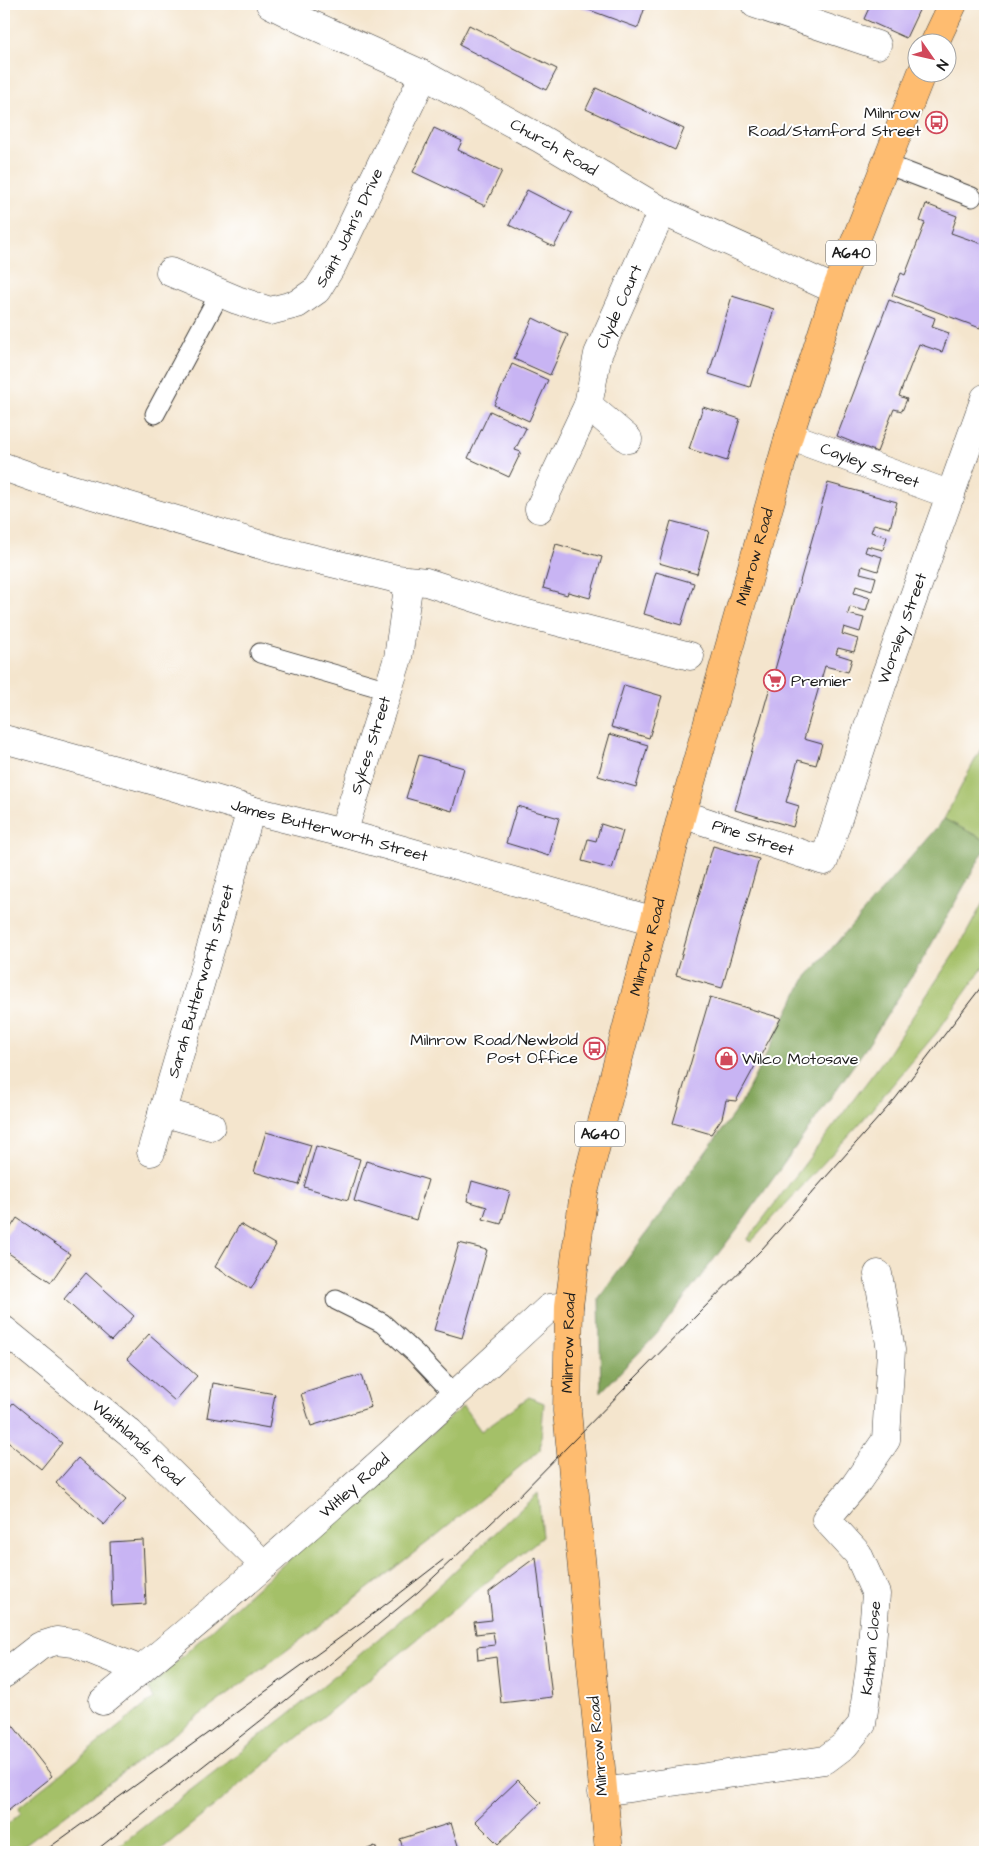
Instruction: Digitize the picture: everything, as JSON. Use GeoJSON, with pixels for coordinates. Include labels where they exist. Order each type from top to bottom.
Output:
{"type":"FeatureCollection","features":[{"type":"Feature","properties":{"kind":"main road"},"geometry":{"type":"LineString","coordinates":[[940,32],[953,4]]}},
{"type":"Feature","properties":{"kind":"main road","name":"Milnrow Road"},"geometry":{"type":"LineString","coordinates":[[609,1852],[567,1411],[569,1306],[584,1192],[682,814],[789,436],[836,290],[918,82]]}},
{"type":"Feature","properties":{"kind":"street","name":"Church Road"},"geometry":{"type":"LineString","coordinates":[[270,4],[308,13],[541,140],[662,211],[836,290]]}},
{"type":"Feature","properties":{"kind":"street"},"geometry":{"type":"LineString","coordinates":[[755,4],[802,11],[876,45]]}},
{"type":"Feature","properties":{"kind":"street","name":"Saint John's Drive"},"geometry":{"type":"LineString","coordinates":[[170,272],[270,311],[297,304],[317,290],[333,264],[424,75]]}},
{"type":"Feature","properties":{"kind":"street","name":"Clyde Court"},"geometry":{"type":"LineString","coordinates":[[539,509],[588,405],[598,354],[662,211]]}},
{"type":"Feature","properties":{"kind":"street","name":"Worsley Street"},"geometry":{"type":"LineString","coordinates":[[824,861],[882,685],[985,398]]}},
{"type":"Feature","properties":{"kind":"street"},"geometry":{"type":"LineString","coordinates":[[588,405],[628,440]]}},
{"type":"Feature","properties":{"kind":"street","name":"Cayley Street"},"geometry":{"type":"LineString","coordinates":[[789,436],[951,495]]}},
{"type":"Feature","properties":{"kind":"street"},"geometry":{"type":"LineString","coordinates":[[4,467],[35,478],[278,550],[397,579],[426,582],[512,610],[690,656]]}},
{"type":"Feature","properties":{"kind":"street","name":"Sykes Street"},"geometry":{"type":"LineString","coordinates":[[343,833],[398,658],[409,580]]}},
{"type":"Feature","properties":{"kind":"street","name":"James Butterworth Street"},"geometry":{"type":"LineString","coordinates":[[4,739],[148,778],[252,810],[343,833],[655,921]]}},
{"type":"Feature","properties":{"kind":"street","name":"Sarah Butterworth Street"},"geometry":{"type":"LineString","coordinates":[[151,1152],[252,810]]}},
{"type":"Feature","properties":{"kind":"street","name":"Pine Street"},"geometry":{"type":"LineString","coordinates":[[682,814],[824,861]]}},
{"type":"Feature","properties":{"kind":"street"},"geometry":{"type":"LineString","coordinates":[[162,1112],[211,1126]]}},
{"type":"Feature","properties":{"kind":"street","name":"Kathan Close"},"geometry":{"type":"LineString","coordinates":[[602,1792],[825,1760],[846,1745],[862,1724],[870,1668],[876,1594],[858,1554],[826,1519],[855,1485],[886,1440],[891,1350],[878,1274]]}},
{"type":"Feature","properties":{"kind":"street","name":"Witley Road"},"geometry":{"type":"LineString","coordinates":[[103,1701],[264,1565],[456,1396],[550,1308],[569,1306]]}},
{"type":"Feature","properties":{"kind":"street","name":"Waithlands Road"},"geometry":{"type":"LineString","coordinates":[[4,1330],[130,1433],[264,1565]]}},
{"type":"Feature","properties":{"kind":"street"},"geometry":{"type":"LineString","coordinates":[[4,1674],[40,1646],[56,1641],[74,1643],[141,1670]]}},
{"type":"Feature","properties":{"kind":"lane"},"geometry":{"type":"LineString","coordinates":[[886,164],[972,198]]}},
{"type":"Feature","properties":{"kind":"lane"},"geometry":{"type":"LineString","coordinates":[[155,414],[220,293]]}},
{"type":"Feature","properties":{"kind":"lane"},"geometry":{"type":"LineString","coordinates":[[260,653],[388,690]]}},
{"type":"Feature","properties":{"kind":"lane"},"geometry":{"type":"LineString","coordinates":[[336,1300],[382,1323],[415,1353],[456,1396]]}},
{"type":"Feature","properties":{"kind":"green space"},"geometry":{"type":"Polygon","coordinates":[[[985,741],[985,840],[944,819],[985,741]]]}},
{"type":"Feature","properties":{"kind":"green space"},"geometry":{"type":"Polygon","coordinates":[[[944,819],[985,840],[985,849],[926,954],[868,1045],[741,1224],[656,1335],[601,1392],[599,1298],[740,1105],[804,980],[944,819]]]}},
{"type":"Feature","properties":{"kind":"green space"},"geometry":{"type":"Polygon","coordinates":[[[985,899],[985,965],[937,1032],[862,1121],[751,1242],[747,1240],[885,1058],[960,945],[985,899]]]}},
{"type":"Feature","properties":{"kind":"green space"},"geometry":{"type":"Polygon","coordinates":[[[529,1397],[544,1403],[540,1450],[437,1535],[330,1618],[16,1852],[4,1852],[4,1827],[21,1813],[19,1807],[154,1698],[148,1688],[253,1591],[463,1406],[481,1431],[529,1397]]]}},
{"type":"Feature","properties":{"kind":"green space"},"geometry":{"type":"Polygon","coordinates":[[[538,1493],[542,1537],[158,1852],[111,1852],[295,1709],[416,1607],[538,1493]]]}},
{"type":"Feature","properties":{"kind":"building"},"geometry":{"type":"Polygon","coordinates":[[[573,4],[646,4],[638,28],[573,4]]]}},
{"type":"Feature","properties":{"kind":"building"},"geometry":{"type":"Polygon","coordinates":[[[860,4],[922,4],[909,32],[906,32],[906,38],[864,19],[869,8],[860,4]]]}},
{"type":"Feature","properties":{"kind":"building"},"geometry":{"type":"Polygon","coordinates":[[[469,25],[557,69],[546,90],[459,45],[469,25]]]}},
{"type":"Feature","properties":{"kind":"building"},"geometry":{"type":"Polygon","coordinates":[[[596,88],[684,129],[675,150],[586,109],[596,88]]]}},
{"type":"Feature","properties":{"kind":"building"},"geometry":{"type":"Polygon","coordinates":[[[434,128],[462,141],[458,150],[502,171],[485,206],[413,172],[434,128]]]}},
{"type":"Feature","properties":{"kind":"building"},"geometry":{"type":"Polygon","coordinates":[[[527,190],[572,213],[554,247],[509,225],[527,190]]]}},
{"type":"Feature","properties":{"kind":"building"},"geometry":{"type":"Polygon","coordinates":[[[926,204],[957,216],[951,233],[985,245],[985,314],[980,328],[892,295],[901,273],[905,275],[925,223],[920,221],[926,204]]]}},
{"type":"Feature","properties":{"kind":"building"},"geometry":{"type":"Polygon","coordinates":[[[732,296],[774,309],[750,387],[709,374],[732,296]]]}},
{"type":"Feature","properties":{"kind":"building"},"geometry":{"type":"Polygon","coordinates":[[[889,300],[935,318],[932,327],[949,333],[942,352],[919,344],[899,396],[907,399],[902,411],[894,409],[877,452],[837,436],[889,300]]]}},
{"type":"Feature","properties":{"kind":"building"},"geometry":{"type":"Polygon","coordinates":[[[533,318],[568,335],[550,375],[514,359],[533,318]]]}},
{"type":"Feature","properties":{"kind":"building"},"geometry":{"type":"Polygon","coordinates":[[[512,364],[548,380],[529,421],[494,405],[512,364]]]}},
{"type":"Feature","properties":{"kind":"building"},"geometry":{"type":"Polygon","coordinates":[[[703,407],[740,419],[727,461],[689,449],[703,407]]]}},
{"type":"Feature","properties":{"kind":"building"},"geometry":{"type":"Polygon","coordinates":[[[490,411],[526,428],[515,450],[521,452],[509,477],[468,458],[490,411]]]}},
{"type":"Feature","properties":{"kind":"building"},"geometry":{"type":"Polygon","coordinates":[[[828,483],[897,502],[890,528],[874,524],[871,532],[887,537],[883,550],[867,546],[865,552],[882,557],[878,571],[862,566],[860,573],[876,577],[872,591],[856,586],[854,593],[870,598],[866,611],[850,607],[848,614],[864,618],[860,632],[844,627],[842,634],[858,639],[854,652],[838,648],[836,654],[852,659],[848,672],[825,666],[804,739],[822,744],[816,765],[798,760],[786,802],[799,806],[793,827],[735,810],[828,483]]]}},
{"type":"Feature","properties":{"kind":"building"},"geometry":{"type":"Polygon","coordinates":[[[671,521],[709,531],[697,574],[659,563],[671,521]]]}},
{"type":"Feature","properties":{"kind":"building"},"geometry":{"type":"Polygon","coordinates":[[[556,544],[602,557],[590,598],[568,592],[567,595],[543,588],[556,544]]]}},
{"type":"Feature","properties":{"kind":"building"},"geometry":{"type":"Polygon","coordinates":[[[656,572],[694,583],[681,625],[644,614],[656,572]]]}},
{"type":"Feature","properties":{"kind":"building"},"geometry":{"type":"Polygon","coordinates":[[[624,685],[662,696],[649,738],[611,727],[624,685]]]}},
{"type":"Feature","properties":{"kind":"building"},"geometry":{"type":"Polygon","coordinates":[[[610,734],[648,745],[636,787],[598,776],[610,734]]]}},
{"type":"Feature","properties":{"kind":"building"},"geometry":{"type":"Polygon","coordinates":[[[419,755],[464,768],[452,811],[406,798],[419,755]]]}},
{"type":"Feature","properties":{"kind":"building"},"geometry":{"type":"Polygon","coordinates":[[[517,806],[559,818],[549,856],[506,843],[517,806]]]}},
{"type":"Feature","properties":{"kind":"building"},"geometry":{"type":"Polygon","coordinates":[[[601,824],[623,831],[612,869],[582,861],[588,839],[596,841],[601,824]]]}},
{"type":"Feature","properties":{"kind":"building"},"geometry":{"type":"Polygon","coordinates":[[[713,846],[759,859],[722,988],[676,975],[713,846]]]}},
{"type":"Feature","properties":{"kind":"building","name":"Wilco Motosave"},"geometry":{"type":"Polygon","coordinates":[[[710,997],[781,1018],[736,1101],[726,1100],[722,1118],[711,1134],[673,1123],[710,997]]]}},
{"type":"Feature","properties":{"kind":"building"},"geometry":{"type":"Polygon","coordinates":[[[266,1132],[311,1145],[299,1185],[254,1172],[266,1132]]]}},
{"type":"Feature","properties":{"kind":"building"},"geometry":{"type":"Polygon","coordinates":[[[316,1146],[360,1159],[348,1200],[304,1187],[316,1146]]]}},
{"type":"Feature","properties":{"kind":"building"},"geometry":{"type":"Polygon","coordinates":[[[366,1161],[428,1180],[416,1220],[354,1201],[366,1161]]]}},
{"type":"Feature","properties":{"kind":"building"},"geometry":{"type":"Polygon","coordinates":[[[472,1181],[510,1192],[501,1224],[483,1219],[487,1207],[467,1201],[472,1181]]]}},
{"type":"Feature","properties":{"kind":"building"},"geometry":{"type":"Polygon","coordinates":[[[17,1218],[70,1254],[51,1282],[4,1250],[4,1238],[17,1218]]]}},
{"type":"Feature","properties":{"kind":"building"},"geometry":{"type":"Polygon","coordinates":[[[240,1224],[276,1245],[251,1289],[215,1267],[240,1224]]]}},
{"type":"Feature","properties":{"kind":"building"},"geometry":{"type":"Polygon","coordinates":[[[459,1243],[487,1250],[462,1338],[434,1330],[459,1243]]]}},
{"type":"Feature","properties":{"kind":"building"},"geometry":{"type":"Polygon","coordinates":[[[86,1273],[134,1316],[111,1341],[64,1299],[86,1273]]]}},
{"type":"Feature","properties":{"kind":"building"},"geometry":{"type":"Polygon","coordinates":[[[149,1334],[197,1376],[175,1401],[127,1359],[149,1334]]]}},
{"type":"Feature","properties":{"kind":"building"},"geometry":{"type":"Polygon","coordinates":[[[361,1375],[371,1407],[311,1426],[301,1394],[361,1375]]]}},
{"type":"Feature","properties":{"kind":"building"},"geometry":{"type":"Polygon","coordinates":[[[213,1383],[275,1394],[269,1428],[207,1417],[213,1383]]]}},
{"type":"Feature","properties":{"kind":"building"},"geometry":{"type":"Polygon","coordinates":[[[13,1403],[62,1443],[41,1469],[4,1439],[4,1414],[13,1403]]]}},
{"type":"Feature","properties":{"kind":"building"},"geometry":{"type":"Polygon","coordinates":[[[78,1458],[126,1500],[104,1525],[56,1483],[78,1458]]]}},
{"type":"Feature","properties":{"kind":"building"},"geometry":{"type":"Polygon","coordinates":[[[143,1540],[146,1604],[112,1606],[110,1542],[143,1540]]]}},
{"type":"Feature","properties":{"kind":"building"},"geometry":{"type":"Polygon","coordinates":[[[536,1557],[552,1697],[501,1703],[496,1657],[478,1660],[477,1647],[495,1645],[493,1632],[476,1634],[474,1622],[492,1620],[489,1592],[536,1557]]]}},
{"type":"Feature","properties":{"kind":"building"},"geometry":{"type":"Polygon","coordinates":[[[4,1714],[52,1776],[4,1814],[4,1714]]]}},
{"type":"Feature","properties":{"kind":"building"},"geometry":{"type":"Polygon","coordinates":[[[518,1780],[541,1803],[498,1844],[475,1821],[518,1780]]]}},
{"type":"Feature","properties":{"kind":"building"},"geometry":{"type":"Polygon","coordinates":[[[451,1823],[460,1852],[404,1852],[400,1839],[451,1823]]]}},
{"type":"Feature","properties":{"kind":"building"},"geometry":{"type":"Polygon","coordinates":[[[375,1846],[378,1852],[360,1852],[375,1846]]]}},
{"type":"Feature","properties":{"kind":"tram line"},"geometry":{"type":"LineString","coordinates":[[94,1852],[264,1718],[418,1592],[506,1509],[762,1249],[895,1099],[985,982]]}},
{"type":"Feature","properties":{"kind":"tram line"},"geometry":{"type":"LineString","coordinates":[[43,1852],[377,1611],[443,1560]]}},
{"type":"Feature","properties":{"kind":"place","name":"Milnrow Road/Stamford Street"},"geometry":{"type":"Point","coordinates":[937,122]}},
{"type":"Feature","properties":{"kind":"place","name":"Premier"},"geometry":{"type":"Point","coordinates":[775,681]}},
{"type":"Feature","properties":{"kind":"place","name":"Milnrow Road/Newbold Post Office"},"geometry":{"type":"Point","coordinates":[594,1049]}},
{"type":"Feature","properties":{"kind":"place","name":"Wilco Motosave"},"geometry":{"type":"Point","coordinates":[726,1059]}}]}
